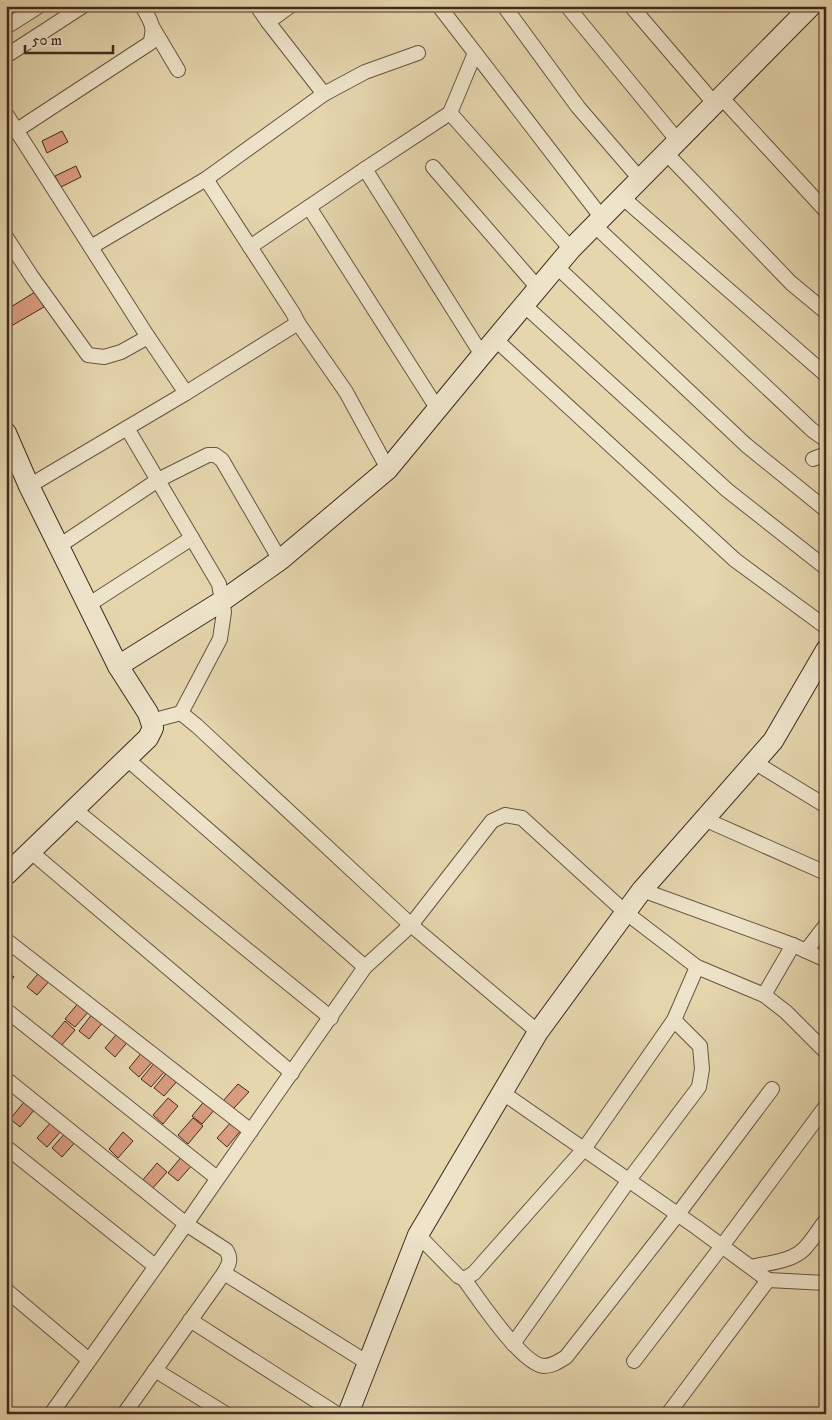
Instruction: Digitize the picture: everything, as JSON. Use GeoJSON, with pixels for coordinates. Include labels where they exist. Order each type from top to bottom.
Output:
{"type":"FeatureCollection","features":[{"type":"Feature","properties":{"kind":"street"},"geometry":{"type":"LineString","coordinates":[[6,27],[39,6]]}},
{"type":"Feature","properties":{"kind":"street"},"geometry":{"type":"LineString","coordinates":[[6,56],[83,6]]}},
{"type":"Feature","properties":{"kind":"street"},"geometry":{"type":"LineString","coordinates":[[16,130],[150,43],[154,35],[153,28],[142,6]]}},
{"type":"Feature","properties":{"kind":"street"},"geometry":{"type":"LineString","coordinates":[[257,6],[324,94]]}},
{"type":"Feature","properties":{"kind":"street"},"geometry":{"type":"LineString","coordinates":[[268,22],[290,6]]}},
{"type":"Feature","properties":{"kind":"street"},"geometry":{"type":"LineString","coordinates":[[439,6],[598,221],[812,430],[826,440]]}},
{"type":"Feature","properties":{"kind":"street"},"geometry":{"type":"LineString","coordinates":[[504,6],[578,107],[640,179]]}},
{"type":"Feature","properties":{"kind":"street"},"geometry":{"type":"LineString","coordinates":[[630,6],[826,211]]}},
{"type":"Feature","properties":{"kind":"street"},"geometry":{"type":"LineString","coordinates":[[118,666],[222,601],[280,560],[388,469],[556,266],[810,6]]}},
{"type":"Feature","properties":{"kind":"street"},"geometry":{"type":"LineString","coordinates":[[571,8],[672,147],[791,283],[826,312]]}},
{"type":"Feature","properties":{"kind":"street"},"geometry":{"type":"LineString","coordinates":[[153,28],[178,70]]}},
{"type":"Feature","properties":{"kind":"street"},"geometry":{"type":"LineString","coordinates":[[92,247],[206,179],[324,94],[365,72],[418,53]]}},
{"type":"Feature","properties":{"kind":"street"},"geometry":{"type":"LineString","coordinates":[[250,247],[450,113],[475,54]]}},
{"type":"Feature","properties":{"kind":"street"},"geometry":{"type":"LineString","coordinates":[[450,113],[572,249]]}},
{"type":"Feature","properties":{"kind":"street"},"geometry":{"type":"LineString","coordinates":[[6,114],[186,394]]}},
{"type":"Feature","properties":{"kind":"street"},"geometry":{"type":"LineString","coordinates":[[433,166],[538,288]]}},
{"type":"Feature","properties":{"kind":"street"},"geometry":{"type":"LineString","coordinates":[[365,169],[482,355]]}},
{"type":"Feature","properties":{"kind":"street"},"geometry":{"type":"LineString","coordinates":[[206,179],[298,323],[346,392],[388,469]]}},
{"type":"Feature","properties":{"kind":"street"},"geometry":{"type":"LineString","coordinates":[[622,197],[826,375]]}},
{"type":"Feature","properties":{"kind":"street"},"geometry":{"type":"LineString","coordinates":[[308,207],[437,408]]}},
{"type":"Feature","properties":{"kind":"street"},"geometry":{"type":"LineString","coordinates":[[6,236],[32,277],[88,355],[104,357],[121,352],[148,337]]}},
{"type":"Feature","properties":{"kind":"street"},"geometry":{"type":"LineString","coordinates":[[556,266],[746,445],[826,510]]}},
{"type":"Feature","properties":{"kind":"street"},"geometry":{"type":"LineString","coordinates":[[524,305],[727,490],[826,568]]}},
{"type":"Feature","properties":{"kind":"street"},"geometry":{"type":"LineString","coordinates":[[20,473],[48,475],[186,394],[298,323]]}},
{"type":"Feature","properties":{"kind":"street"},"geometry":{"type":"LineString","coordinates":[[495,339],[735,560],[826,628]]}},
{"type":"Feature","properties":{"kind":"street"},"geometry":{"type":"LineString","coordinates":[[127,428],[219,584],[224,612],[220,639],[181,713],[151,720]]}},
{"type":"Feature","properties":{"kind":"street"},"geometry":{"type":"LineString","coordinates":[[6,433],[20,473],[59,546],[118,666],[151,720],[153,728],[152,733],[127,759],[6,875]]}},
{"type":"Feature","properties":{"kind":"street"},"geometry":{"type":"LineString","coordinates":[[59,546],[158,480],[208,455],[215,455],[222,460],[280,560]]}},
{"type":"Feature","properties":{"kind":"street"},"geometry":{"type":"LineString","coordinates":[[88,605],[192,538]]}},
{"type":"Feature","properties":{"kind":"street"},"geometry":{"type":"LineString","coordinates":[[348,1414],[418,1235],[538,1032],[642,890],[773,741],[825,652]]}},
{"type":"Feature","properties":{"kind":"street"},"geometry":{"type":"LineString","coordinates":[[181,713],[411,925],[538,1032]]}},
{"type":"Feature","properties":{"kind":"street"},"geometry":{"type":"LineString","coordinates":[[127,759],[365,967]]}},
{"type":"Feature","properties":{"kind":"street"},"geometry":{"type":"LineString","coordinates":[[754,762],[826,806]]}},
{"type":"Feature","properties":{"kind":"street"},"geometry":{"type":"LineString","coordinates":[[74,809],[330,1018]]}},
{"type":"Feature","properties":{"kind":"street"},"geometry":{"type":"LineString","coordinates":[[55,1413],[89,1360],[365,967],[411,925],[492,821],[505,816],[522,818],[626,912],[697,967],[764,995],[786,1012],[826,1052]]}},
{"type":"Feature","properties":{"kind":"street"},"geometry":{"type":"LineString","coordinates":[[704,819],[826,873]]}},
{"type":"Feature","properties":{"kind":"street"},"geometry":{"type":"LineString","coordinates":[[30,851],[292,1073]]}},
{"type":"Feature","properties":{"kind":"street"},"geometry":{"type":"LineString","coordinates":[[642,890],[799,948],[826,960]]}},
{"type":"Feature","properties":{"kind":"street"},"geometry":{"type":"LineString","coordinates":[[764,995],[799,948],[826,925]]}},
{"type":"Feature","properties":{"kind":"street"},"geometry":{"type":"LineString","coordinates":[[6,940],[251,1130]]}},
{"type":"Feature","properties":{"kind":"street"},"geometry":{"type":"LineString","coordinates":[[464,1279],[474,1273],[584,1149],[674,1020],[697,967]]}},
{"type":"Feature","properties":{"kind":"street"},"geometry":{"type":"LineString","coordinates":[[6,1010],[217,1178]]}},
{"type":"Feature","properties":{"kind":"street"},"geometry":{"type":"LineString","coordinates":[[513,1344],[629,1180],[699,1087],[702,1069],[700,1046],[674,1020]]}},
{"type":"Feature","properties":{"kind":"street"},"geometry":{"type":"LineString","coordinates":[[6,1079],[186,1224],[226,1250],[230,1256],[224,1273],[124,1414]]}},
{"type":"Feature","properties":{"kind":"street"},"geometry":{"type":"LineString","coordinates":[[418,1235],[458,1276],[464,1279],[513,1344],[535,1363],[544,1366],[554,1365],[566,1357],[678,1214],[772,1089]]}},
{"type":"Feature","properties":{"kind":"street"},"geometry":{"type":"LineString","coordinates":[[503,1093],[678,1214],[768,1280],[826,1283]]}},
{"type":"Feature","properties":{"kind":"street"},"geometry":{"type":"LineString","coordinates":[[634,1361],[826,1106]]}},
{"type":"Feature","properties":{"kind":"street"},"geometry":{"type":"LineString","coordinates":[[6,1147],[155,1266]]}},
{"type":"Feature","properties":{"kind":"street"},"geometry":{"type":"LineString","coordinates":[[751,1267],[798,1254],[826,1220]]}},
{"type":"Feature","properties":{"kind":"street"},"geometry":{"type":"LineString","coordinates":[[224,1273],[368,1363]]}},
{"type":"Feature","properties":{"kind":"street"},"geometry":{"type":"LineString","coordinates":[[668,1414],[768,1280]]}},
{"type":"Feature","properties":{"kind":"street"},"geometry":{"type":"LineString","coordinates":[[6,1290],[89,1360]]}},
{"type":"Feature","properties":{"kind":"street"},"geometry":{"type":"LineString","coordinates":[[190,1320],[337,1414]]}},
{"type":"Feature","properties":{"kind":"street"},"geometry":{"type":"LineString","coordinates":[[155,1370],[226,1414]]}},
{"type":"Feature","properties":{"kind":"building"},"geometry":{"type":"Polygon","coordinates":[[[62,131],[68,142],[47,153],[42,141],[62,131]]]}},
{"type":"Feature","properties":{"kind":"building"},"geometry":{"type":"Polygon","coordinates":[[[76,166],[81,177],[61,187],[55,176],[76,166]]]}},
{"type":"Feature","properties":{"kind":"building"},"geometry":{"type":"Polygon","coordinates":[[[35,292],[44,307],[6,329],[6,310],[35,292]]]}},
{"type":"Feature","properties":{"kind":"building"},"geometry":{"type":"Polygon","coordinates":[[[6,945],[15,952],[6,962],[6,945]]]}},
{"type":"Feature","properties":{"kind":"building"},"geometry":{"type":"Polygon","coordinates":[[[42,969],[52,978],[37,995],[27,987],[42,969]]]}},
{"type":"Feature","properties":{"kind":"building"},"geometry":{"type":"Polygon","coordinates":[[[6,970],[14,977],[6,986],[6,970]]]}},
{"type":"Feature","properties":{"kind":"building"},"geometry":{"type":"Polygon","coordinates":[[[80,1001],[90,1010],[75,1027],[65,1019],[80,1001]]]}},
{"type":"Feature","properties":{"kind":"building"},"geometry":{"type":"Polygon","coordinates":[[[93,1013],[103,1022],[89,1039],[79,1031],[93,1013]]]}},
{"type":"Feature","properties":{"kind":"building"},"geometry":{"type":"Polygon","coordinates":[[[65,1021],[75,1030],[60,1047],[50,1039],[65,1021]]]}},
{"type":"Feature","properties":{"kind":"building"},"geometry":{"type":"Polygon","coordinates":[[[120,1030],[130,1039],[115,1057],[105,1048],[120,1030]]]}},
{"type":"Feature","properties":{"kind":"building"},"geometry":{"type":"Polygon","coordinates":[[[143,1051],[154,1060],[139,1077],[129,1068],[143,1051]]]}},
{"type":"Feature","properties":{"kind":"building"},"geometry":{"type":"Polygon","coordinates":[[[156,1061],[166,1070],[151,1087],[141,1079],[156,1061]]]}},
{"type":"Feature","properties":{"kind":"building"},"geometry":{"type":"Polygon","coordinates":[[[169,1070],[179,1079],[164,1096],[154,1088],[169,1070]]]}},
{"type":"Feature","properties":{"kind":"building"},"geometry":{"type":"Polygon","coordinates":[[[238,1084],[249,1092],[233,1109],[223,1101],[238,1084]]]}},
{"type":"Feature","properties":{"kind":"building"},"geometry":{"type":"Polygon","coordinates":[[[168,1098],[178,1106],[163,1124],[153,1115],[168,1098]]]}},
{"type":"Feature","properties":{"kind":"building"},"geometry":{"type":"Polygon","coordinates":[[[207,1098],[217,1107],[202,1124],[192,1116],[207,1098]]]}},
{"type":"Feature","properties":{"kind":"building"},"geometry":{"type":"Polygon","coordinates":[[[25,1101],[35,1109],[20,1127],[10,1119],[25,1101]]]}},
{"type":"Feature","properties":{"kind":"building"},"geometry":{"type":"Polygon","coordinates":[[[193,1118],[203,1126],[188,1144],[178,1135],[193,1118]]]}},
{"type":"Feature","properties":{"kind":"building"},"geometry":{"type":"Polygon","coordinates":[[[52,1121],[62,1130],[47,1147],[37,1138],[52,1121]]]}},
{"type":"Feature","properties":{"kind":"building"},"geometry":{"type":"Polygon","coordinates":[[[232,1121],[242,1129],[227,1147],[217,1138],[232,1121]]]}},
{"type":"Feature","properties":{"kind":"building"},"geometry":{"type":"Polygon","coordinates":[[[67,1131],[77,1140],[62,1157],[52,1148],[67,1131]]]}},
{"type":"Feature","properties":{"kind":"building"},"geometry":{"type":"Polygon","coordinates":[[[123,1132],[133,1141],[118,1158],[109,1149],[123,1132]]]}},
{"type":"Feature","properties":{"kind":"building"},"geometry":{"type":"Polygon","coordinates":[[[183,1155],[193,1164],[178,1181],[168,1173],[183,1155]]]}},
{"type":"Feature","properties":{"kind":"building"},"geometry":{"type":"Polygon","coordinates":[[[157,1163],[167,1172],[152,1189],[142,1181],[157,1163]]]}}]}
